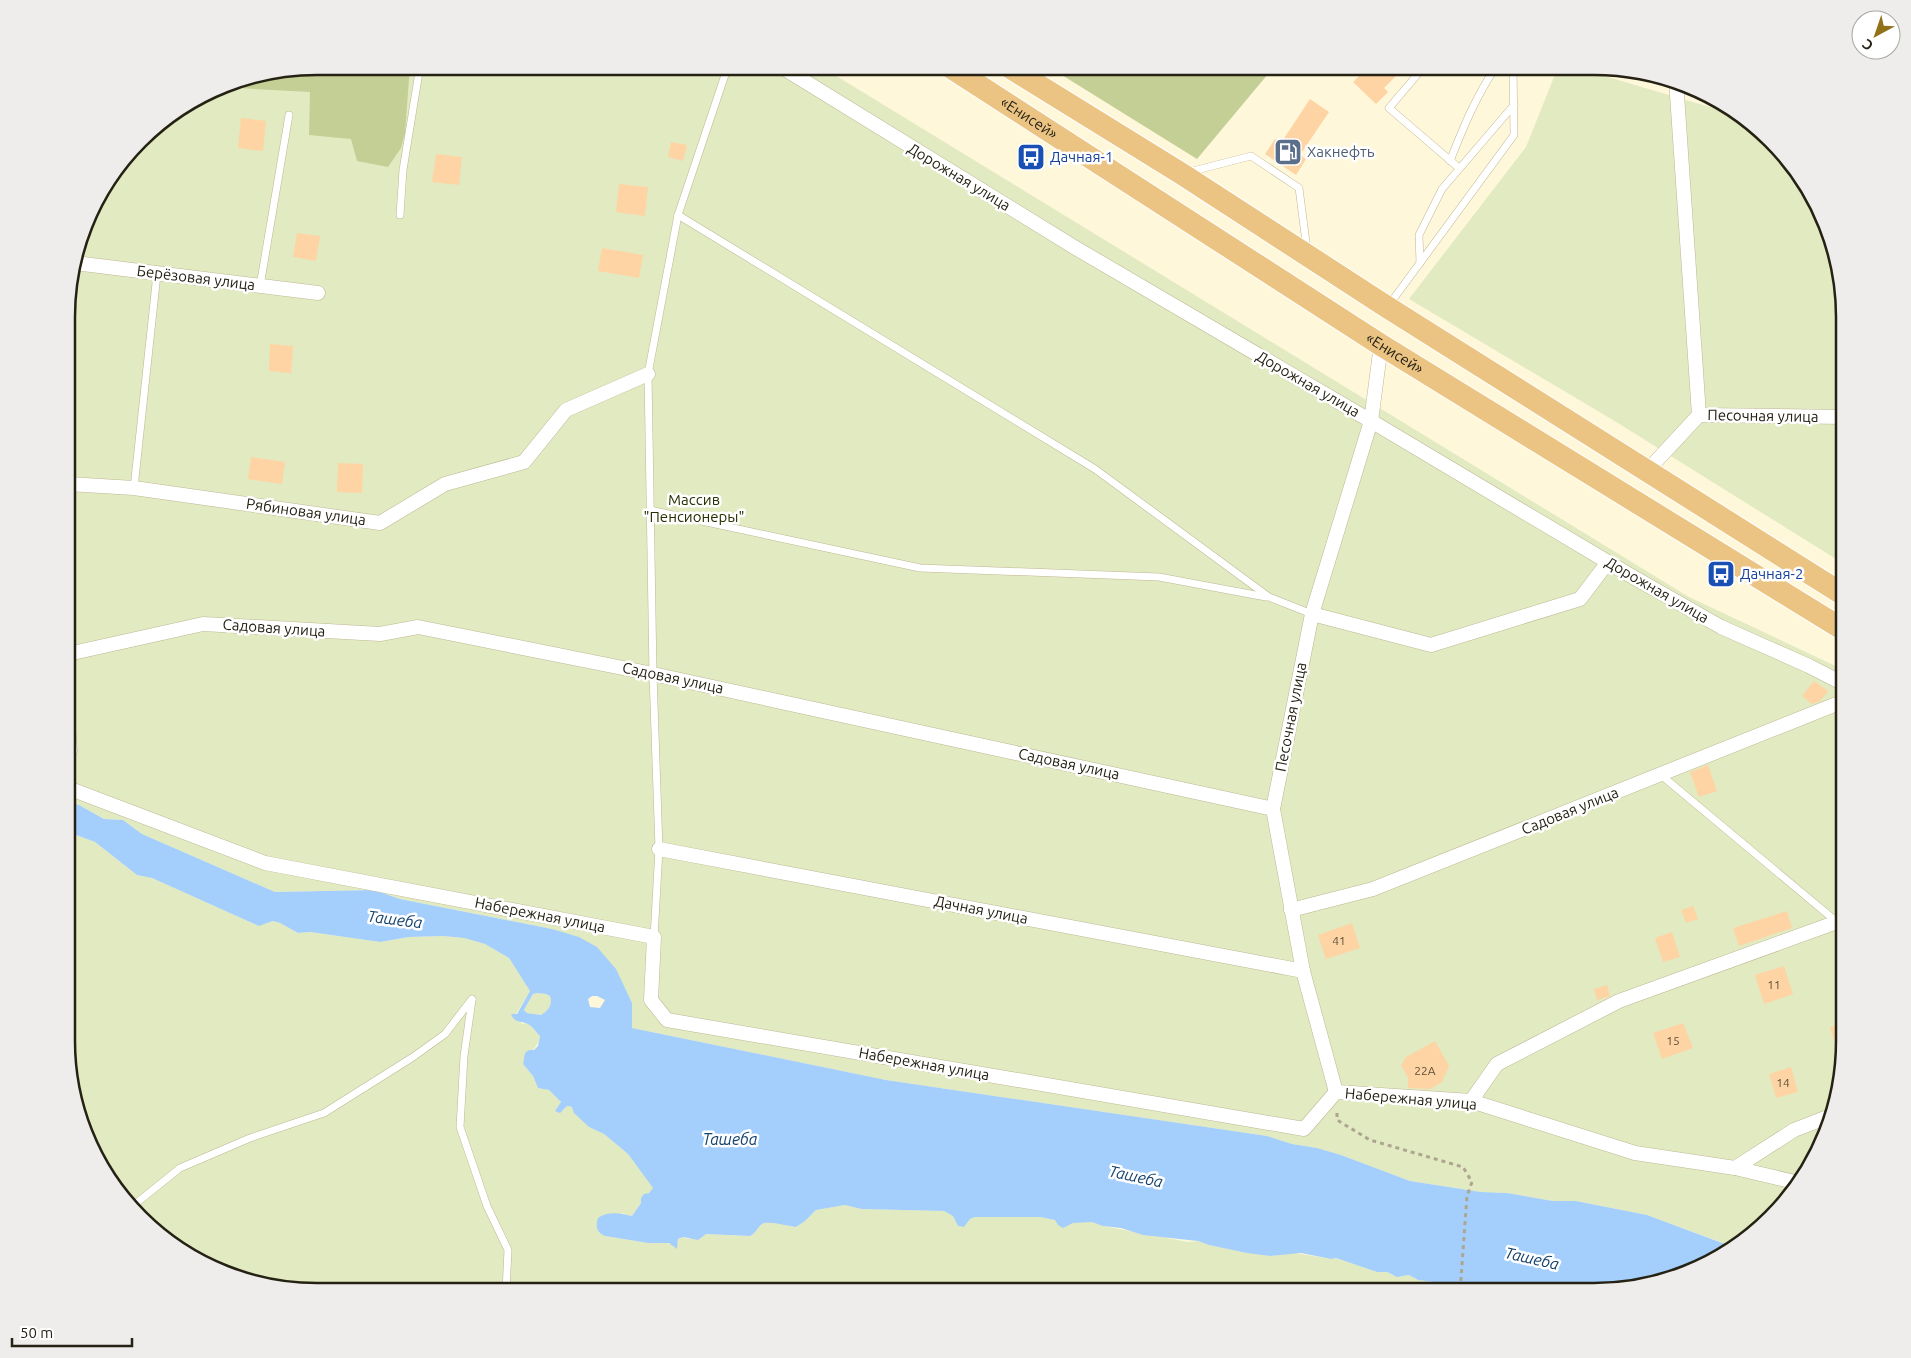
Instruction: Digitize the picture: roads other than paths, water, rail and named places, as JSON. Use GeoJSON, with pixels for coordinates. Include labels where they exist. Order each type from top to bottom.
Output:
{"type":"FeatureCollection","features":[{"type":"Feature","properties":{"kind":"highway","name":"«Енисей»"},"geometry":{"type":"LineString","coordinates":[[964,75],[1381,345],[1836,625]]}},
{"type":"Feature","properties":{"kind":"highway"},"geometry":{"type":"LineString","coordinates":[[1022,75],[1182,174],[1387,307],[1836,590]]}},
{"type":"Feature","properties":{"kind":"street","name":"Дорожная улица"},"geometry":{"type":"LineString","coordinates":[[795,75],[1074,247],[1608,562],[1721,627],[1836,680]]}},
{"type":"Feature","properties":{"kind":"street"},"geometry":{"type":"LineString","coordinates":[[1677,90],[1699,415]]}},
{"type":"Feature","properties":{"kind":"street","name":"Берёзовая улица"},"geometry":{"type":"LineString","coordinates":[[81,264],[318,294]]}},
{"type":"Feature","properties":{"kind":"street","name":"Песочная улица"},"geometry":{"type":"LineString","coordinates":[[1336,1092],[1304,971],[1273,809],[1312,614],[1371,421],[1381,345]]}},
{"type":"Feature","properties":{"kind":"street","name":"Рябиновая улица"},"geometry":{"type":"LineString","coordinates":[[75,484],[134,488],[380,522],[445,484],[524,462],[566,410],[648,374]]}},
{"type":"Feature","properties":{"kind":"street","name":"Песочная улица"},"geometry":{"type":"LineString","coordinates":[[1647,471],[1699,415],[1836,417]]}},
{"type":"Feature","properties":{"kind":"street"},"geometry":{"type":"LineString","coordinates":[[1312,614],[1431,645],[1580,599],[1608,562]]}},
{"type":"Feature","properties":{"kind":"street","name":"Садовая улица"},"geometry":{"type":"LineString","coordinates":[[75,652],[203,624],[380,634],[418,627],[653,674],[1273,809]]}},
{"type":"Feature","properties":{"kind":"street","name":"Садовая улица"},"geometry":{"type":"LineString","coordinates":[[1291,910],[1374,889],[1836,704]]}},
{"type":"Feature","properties":{"kind":"street","name":"Набережная улица"},"geometry":{"type":"LineString","coordinates":[[75,791],[265,863],[654,937],[651,1000],[667,1020],[1304,1129],[1336,1092],[1471,1101],[1636,1153],[1735,1168],[1791,1181]]}},
{"type":"Feature","properties":{"kind":"street","name":"Дачная улица"},"geometry":{"type":"LineString","coordinates":[[659,849],[1304,971]]}},
{"type":"Feature","properties":{"kind":"street"},"geometry":{"type":"LineString","coordinates":[[1471,1101],[1497,1064],[1619,1001],[1836,924]]}},
{"type":"Feature","properties":{"kind":"street"},"geometry":{"type":"LineString","coordinates":[[1735,1168],[1794,1130],[1823,1118]]}},
{"type":"Feature","properties":{"kind":"lane"},"geometry":{"type":"LineString","coordinates":[[400,215],[403,170],[419,75]]}},
{"type":"Feature","properties":{"kind":"lane"},"geometry":{"type":"LineString","coordinates":[[654,937],[659,849],[653,674],[648,374],[678,215],[725,75]]}},
{"type":"Feature","properties":{"kind":"lane"},"geometry":{"type":"LineString","coordinates":[[1417,75],[1389,108],[1459,168]]}},
{"type":"Feature","properties":{"kind":"lane"},"geometry":{"type":"LineString","coordinates":[[1450,161],[1471,111],[1491,75]]}},
{"type":"Feature","properties":{"kind":"lane"},"geometry":{"type":"LineString","coordinates":[[1387,307],[1514,135],[1513,75]]}},
{"type":"Feature","properties":{"kind":"lane"},"geometry":{"type":"LineString","coordinates":[[1420,263],[1419,235],[1442,189],[1514,104]]}},
{"type":"Feature","properties":{"kind":"lane"},"geometry":{"type":"LineString","coordinates":[[260,286],[289,115]]}},
{"type":"Feature","properties":{"kind":"lane"},"geometry":{"type":"LineString","coordinates":[[1182,174],[1251,156],[1299,188],[1308,256]]}},
{"type":"Feature","properties":{"kind":"lane"},"geometry":{"type":"LineString","coordinates":[[678,215],[1095,469],[1269,597]]}},
{"type":"Feature","properties":{"kind":"lane"},"geometry":{"type":"LineString","coordinates":[[134,488],[157,274]]}},
{"type":"Feature","properties":{"kind":"lane"},"geometry":{"type":"LineString","coordinates":[[650,510],[920,568],[1159,577],[1269,597],[1312,614]]}},
{"type":"Feature","properties":{"kind":"lane"},"geometry":{"type":"LineString","coordinates":[[1660,774],[1836,918]]}},
{"type":"Feature","properties":{"kind":"lane"},"geometry":{"type":"LineString","coordinates":[[137,1203],[180,1168],[250,1138],[324,1113],[413,1057],[445,1034],[472,999],[464,1056],[460,1128],[487,1206],[508,1250],[506,1283]]}},
{"type":"Feature","properties":{"kind":"water","name":"Ташеба"},"geometry":{"type":"Polygon","coordinates":[[[75,804],[104,819],[123,820],[142,834],[275,892],[374,890],[400,899],[552,929],[579,937],[597,947],[616,969],[632,1003],[632,1028],[886,1080],[1267,1136],[1292,1144],[1317,1148],[1341,1155],[1410,1181],[1481,1192],[1507,1193],[1553,1201],[1576,1201],[1647,1215],[1726,1244],[1687,1265],[1657,1275],[1626,1281],[1594,1283],[1436,1283],[1418,1280],[1409,1275],[1397,1277],[1387,1272],[1377,1272],[1336,1258],[1331,1259],[1301,1253],[1270,1256],[1247,1253],[1198,1241],[1143,1235],[1092,1222],[1073,1223],[1063,1228],[1055,1220],[1040,1217],[975,1217],[970,1219],[964,1227],[958,1226],[953,1216],[944,1211],[861,1209],[845,1205],[816,1210],[796,1227],[765,1223],[750,1236],[706,1234],[698,1240],[683,1237],[678,1239],[677,1249],[669,1243],[648,1243],[605,1236],[597,1229],[598,1218],[619,1213],[632,1216],[641,1203],[641,1198],[644,1194],[649,1193],[653,1188],[628,1154],[604,1134],[589,1127],[574,1113],[572,1107],[567,1106],[560,1113],[555,1111],[561,1102],[549,1090],[538,1088],[533,1076],[523,1064],[525,1053],[529,1050],[534,1050],[538,1046],[540,1036],[530,1025],[516,1021],[511,1014],[517,1014],[530,991],[509,958],[485,944],[464,938],[443,936],[409,937],[380,942],[310,932],[298,933],[273,921],[259,926],[152,878],[137,875],[95,842],[75,835],[75,804]],[[533,994],[524,1010],[527,1013],[541,1015],[546,1012],[551,999],[546,994],[533,994]],[[592,996],[588,999],[590,1007],[600,1008],[605,1000],[592,996]]]}},
{"type":"Feature","properties":{"kind":"place","name":"Хакнефть"},"geometry":{"type":"Point","coordinates":[1288,152]}},
{"type":"Feature","properties":{"kind":"place","name":"Дачная-1"},"geometry":{"type":"Point","coordinates":[1031,157]}},
{"type":"Feature","properties":{"kind":"place","name":"Дачная-2"},"geometry":{"type":"Point","coordinates":[1721,574]}},
{"type":"Feature","properties":{"kind":"park label","name":"Массив \"Пенсионеры\""},"geometry":{"type":"Point","coordinates":[694,508]}}]}
